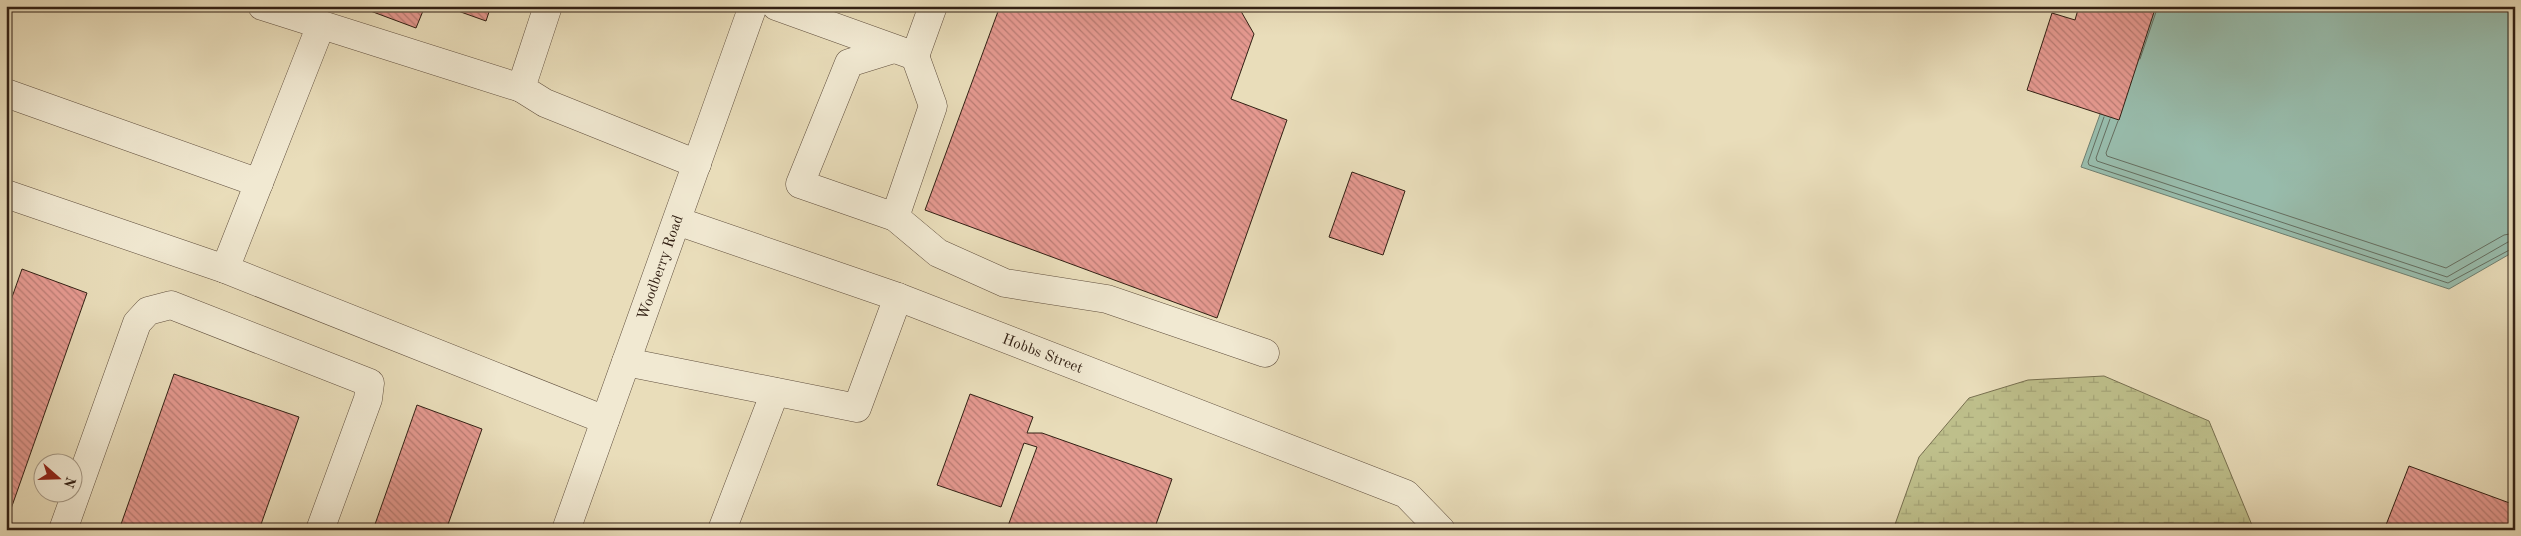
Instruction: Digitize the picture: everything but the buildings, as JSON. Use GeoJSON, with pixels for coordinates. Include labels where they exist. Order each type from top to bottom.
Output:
{"type":"FeatureCollection","features":[{"type":"Feature","properties":{"kind":"street"},"geometry":{"type":"LineString","coordinates":[[262,6],[521,88],[545,103],[697,164]]}},
{"type":"Feature","properties":{"kind":"street"},"geometry":{"type":"LineString","coordinates":[[521,88],[548,6]]}},
{"type":"Feature","properties":{"kind":"street","name":"Woodberry Road"},"geometry":{"type":"LineString","coordinates":[[566,530],[753,6]]}},
{"type":"Feature","properties":{"kind":"street"},"geometry":{"type":"LineString","coordinates":[[776,6],[904,52],[932,106],[895,218]]}},
{"type":"Feature","properties":{"kind":"street"},"geometry":{"type":"LineString","coordinates":[[933,6],[904,52],[849,64],[800,184],[895,218],[938,253],[1004,283],[1107,299],[1265,353]]}},
{"type":"Feature","properties":{"kind":"street"},"geometry":{"type":"LineString","coordinates":[[225,269],[320,25]]}},
{"type":"Feature","properties":{"kind":"street"},"geometry":{"type":"LineString","coordinates":[[6,93],[259,183]]}},
{"type":"Feature","properties":{"kind":"street"},"geometry":{"type":"LineString","coordinates":[[6,194],[225,269],[605,420]]}},
{"type":"Feature","properties":{"kind":"street","name":"Hobbs Street"},"geometry":{"type":"LineString","coordinates":[[677,221],[898,297],[1406,494],[1442,530]]}},
{"type":"Feature","properties":{"kind":"street"},"geometry":{"type":"LineString","coordinates":[[626,362],[857,408],[898,297]]}},
{"type":"Feature","properties":{"kind":"street"},"geometry":{"type":"LineString","coordinates":[[63,530],[137,323],[148,311],[171,305],[370,383],[368,399],[320,530]]}},
{"type":"Feature","properties":{"kind":"street"},"geometry":{"type":"LineString","coordinates":[[722,530],[775,392]]}},
{"type":"Feature","properties":{"kind":"green space"},"geometry":{"type":"Polygon","coordinates":[[[2104,376],[2209,421],[2254,530],[1893,530],[1919,457],[1969,398],[2028,380],[2104,376]]]}},
{"type":"Feature","properties":{"kind":"water"},"geometry":{"type":"Polygon","coordinates":[[[2139,6],[2515,6],[2515,251],[2449,289],[2081,167],[2139,6]]]}}]}
